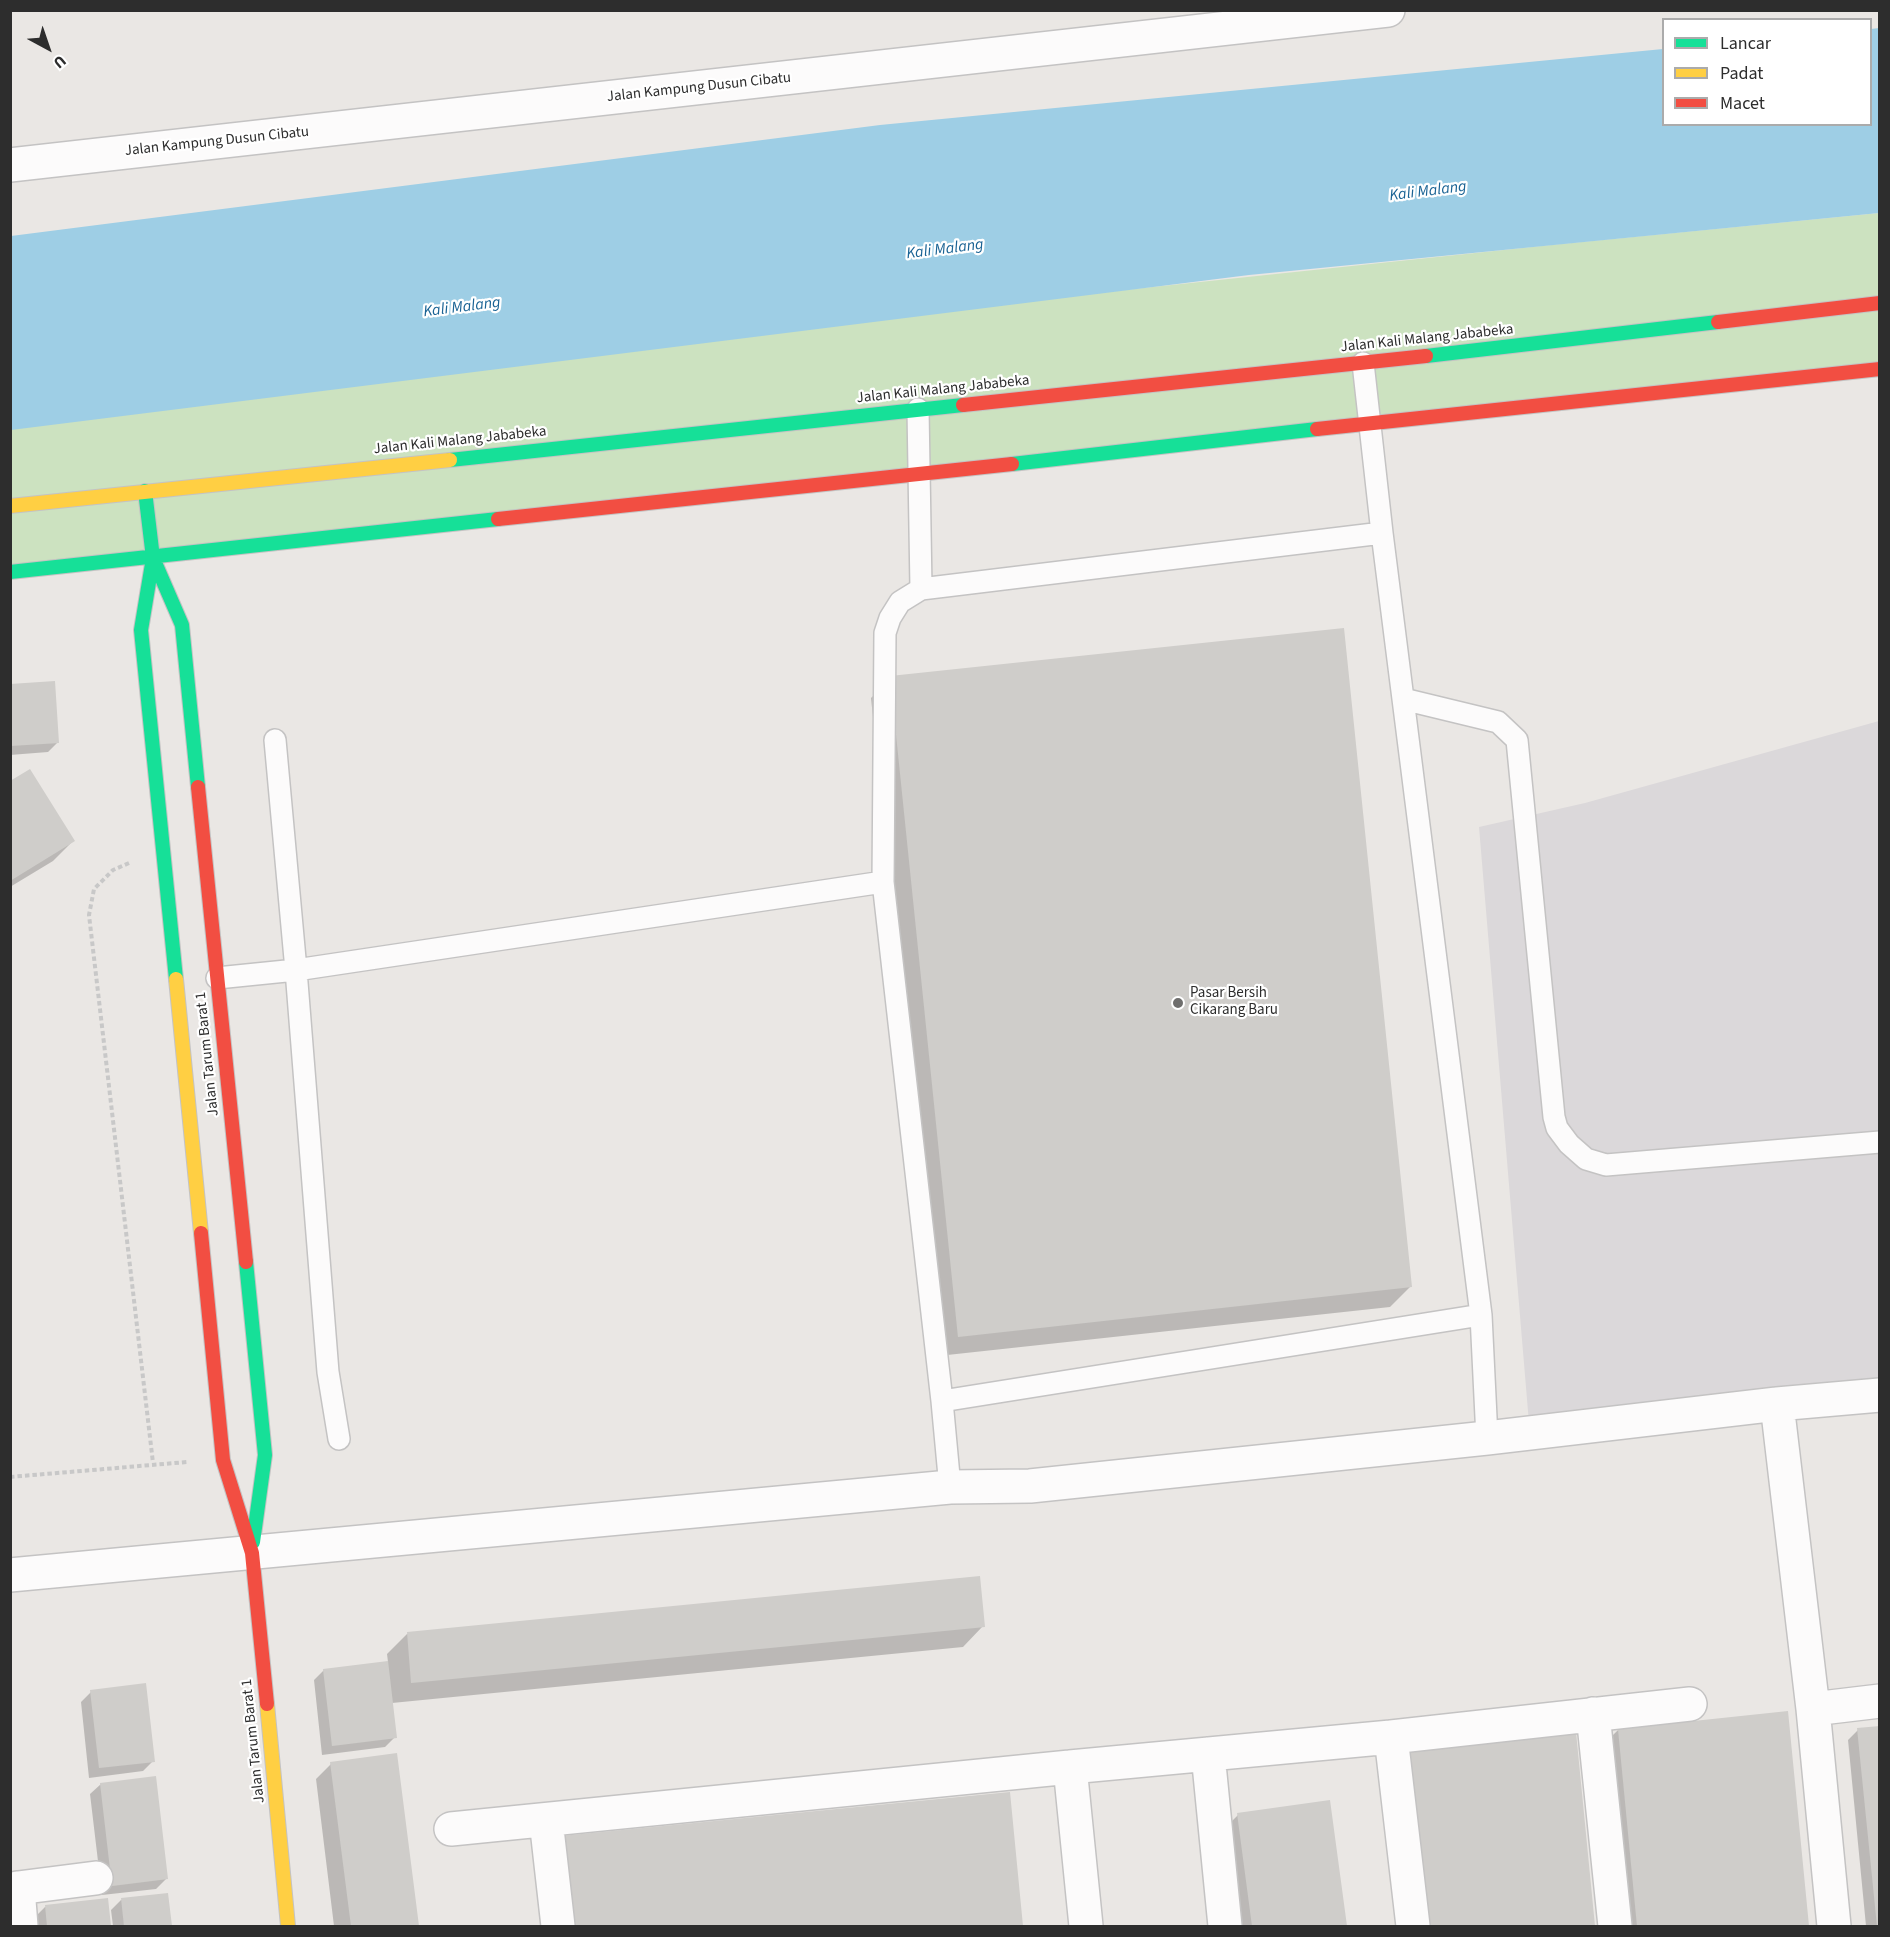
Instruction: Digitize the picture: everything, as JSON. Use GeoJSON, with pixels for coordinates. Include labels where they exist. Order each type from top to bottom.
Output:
{"type":"FeatureCollection","features":[{"type":"Feature","properties":{"kind":"main road","name":"Jalan Kali Malang Jababeka"},"geometry":{"type":"LineString","coordinates":[[10,506],[1363,363],[1880,303]]}},
{"type":"Feature","properties":{"kind":"main road"},"geometry":{"type":"LineString","coordinates":[[10,572],[1880,369]]}},
{"type":"Feature","properties":{"kind":"main road","name":"Jalan Tarum Barat 1"},"geometry":{"type":"LineString","coordinates":[[146,491],[153,558],[141,630],[223,1460],[252,1553],[288,1926]]}},
{"type":"Feature","properties":{"kind":"main road","name":"Jalan Tarum Barat 1"},"geometry":{"type":"LineString","coordinates":[[153,558],[182,625],[265,1455],[252,1553]]}},
{"type":"Feature","properties":{"kind":"street","name":"Jalan Kampung Dusun Cibatu"},"geometry":{"type":"LineString","coordinates":[[10,165],[1388,10]]}},
{"type":"Feature","properties":{"kind":"street"},"geometry":{"type":"LineString","coordinates":[[10,1575],[950,1487],[1030,1486],[1487,1438],[1777,1404],[1880,1395]]}},
{"type":"Feature","properties":{"kind":"street"},"geometry":{"type":"LineString","coordinates":[[1777,1404],[1813,1709],[1834,1926]]}},
{"type":"Feature","properties":{"kind":"street"},"geometry":{"type":"LineString","coordinates":[[1813,1709],[1880,1701]]}},
{"type":"Feature","properties":{"kind":"street"},"geometry":{"type":"LineString","coordinates":[[452,1829],[1391,1737],[1690,1704]]}},
{"type":"Feature","properties":{"kind":"street"},"geometry":{"type":"LineString","coordinates":[[1593,1714],[1615,1926]]}},
{"type":"Feature","properties":{"kind":"street"},"geometry":{"type":"LineString","coordinates":[[1391,1737],[1413,1926]]}},
{"type":"Feature","properties":{"kind":"street"},"geometry":{"type":"LineString","coordinates":[[1208,1754],[1225,1926]]}},
{"type":"Feature","properties":{"kind":"street"},"geometry":{"type":"LineString","coordinates":[[1070,1767],[1086,1926]]}},
{"type":"Feature","properties":{"kind":"street"},"geometry":{"type":"LineString","coordinates":[[546,1820],[558,1926]]}},
{"type":"Feature","properties":{"kind":"street"},"geometry":{"type":"LineString","coordinates":[[21,1926],[14,1889],[96,1878]]}},
{"type":"Feature","properties":{"kind":"lane"},"geometry":{"type":"LineString","coordinates":[[1363,363],[1382,533],[1481,1315],[1487,1438]]}},
{"type":"Feature","properties":{"kind":"lane"},"geometry":{"type":"LineString","coordinates":[[918,409],[921,589]]}},
{"type":"Feature","properties":{"kind":"lane"},"geometry":{"type":"LineString","coordinates":[[950,1487],[883,882],[885,633],[891,618],[900,602],[921,589],[1382,533]]}},
{"type":"Feature","properties":{"kind":"lane"},"geometry":{"type":"LineString","coordinates":[[1403,699],[1498,722],[1517,740],[1554,1117],[1557,1128],[1569,1144],[1586,1159],[1606,1165],[1880,1142]]}},
{"type":"Feature","properties":{"kind":"lane"},"geometry":{"type":"LineString","coordinates":[[275,740],[328,1372],[339,1439]]}},
{"type":"Feature","properties":{"kind":"lane"},"geometry":{"type":"LineString","coordinates":[[217,978],[296,970],[883,882]]}},
{"type":"Feature","properties":{"kind":"lane"},"geometry":{"type":"LineString","coordinates":[[942,1401],[1481,1315]]}},
{"type":"Feature","properties":{"kind":"path"},"geometry":{"type":"LineString","coordinates":[[153,1463],[89,915],[94,889],[113,870],[163,848]]}},
{"type":"Feature","properties":{"kind":"path"},"geometry":{"type":"LineString","coordinates":[[10,1477],[153,1463],[223,1460]]}},
{"type":"Feature","properties":{"kind":"shaded area"},"geometry":{"type":"Polygon","coordinates":[[[1879,721],[1879,1396],[1529,1423],[1479,827],[1585,803],[1879,721]]]}},
{"type":"Feature","properties":{"kind":"green space"},"geometry":{"type":"Polygon","coordinates":[[[1879,213],[1879,369],[11,572],[10,427],[1124,290],[1879,213]]]}},
{"type":"Feature","properties":{"kind":"water","name":"Kali Malang"},"geometry":{"type":"Polygon","coordinates":[[[1879,28],[1879,213],[1249,275],[11,430],[11,236],[880,125],[1662,49],[1662,126],[1872,126],[1872,29],[1879,28]]]}},
{"type":"Feature","properties":{"kind":"building"},"geometry":{"type":"Polygon","coordinates":[[[1344,628],[1412,1287],[958,1337],[890,676],[1344,628]]]}},
{"type":"Feature","properties":{"kind":"building"},"geometry":{"type":"Polygon","coordinates":[[[55,681],[59,743],[10,746],[10,684],[55,681]]]}},
{"type":"Feature","properties":{"kind":"building"},"geometry":{"type":"Polygon","coordinates":[[[30,769],[75,841],[10,881],[10,781],[30,769]]]}},
{"type":"Feature","properties":{"kind":"building"},"geometry":{"type":"Polygon","coordinates":[[[980,1576],[985,1627],[411,1683],[407,1632],[980,1576]]]}},
{"type":"Feature","properties":{"kind":"building"},"geometry":{"type":"Polygon","coordinates":[[[388,1661],[397,1738],[332,1746],[323,1669],[388,1661]]]}},
{"type":"Feature","properties":{"kind":"building"},"geometry":{"type":"Polygon","coordinates":[[[146,1683],[155,1762],[99,1768],[90,1690],[146,1683]]]}},
{"type":"Feature","properties":{"kind":"building"},"geometry":{"type":"Polygon","coordinates":[[[1788,1711],[1809,1926],[1637,1926],[1618,1729],[1788,1711]]]}},
{"type":"Feature","properties":{"kind":"building"},"geometry":{"type":"Polygon","coordinates":[[[1880,1726],[1880,1926],[1877,1926],[1857,1728],[1880,1726]]]}},
{"type":"Feature","properties":{"kind":"building"},"geometry":{"type":"Polygon","coordinates":[[[1576,1732],[1595,1926],[1423,1926],[1406,1749],[1576,1732]]]}},
{"type":"Feature","properties":{"kind":"building"},"geometry":{"type":"Polygon","coordinates":[[[397,1753],[419,1926],[351,1926],[330,1762],[397,1753]]]}},
{"type":"Feature","properties":{"kind":"building"},"geometry":{"type":"Polygon","coordinates":[[[156,1776],[168,1879],[112,1886],[100,1783],[156,1776]]]}},
{"type":"Feature","properties":{"kind":"building"},"geometry":{"type":"Polygon","coordinates":[[[1010,1792],[1023,1926],[569,1926],[561,1836],[1010,1792]]]}},
{"type":"Feature","properties":{"kind":"building"},"geometry":{"type":"Polygon","coordinates":[[[1330,1800],[1347,1926],[1252,1926],[1237,1813],[1330,1800]]]}},
{"type":"Feature","properties":{"kind":"building"},"geometry":{"type":"Polygon","coordinates":[[[168,1893],[172,1926],[124,1926],[121,1898],[168,1893]]]}},
{"type":"Feature","properties":{"kind":"building"},"geometry":{"type":"Polygon","coordinates":[[[108,1898],[111,1926],[47,1926],[45,1905],[108,1898]]]}},
{"type":"Feature","properties":{"kind":"traffic: fast"},"geometry":{"type":"LineString","coordinates":[[1426,356],[1718,322]]}},
{"type":"Feature","properties":{"kind":"traffic: fast"},"geometry":{"type":"LineString","coordinates":[[450,460],[963,405]]}},
{"type":"Feature","properties":{"kind":"traffic: fast"},"geometry":{"type":"LineString","coordinates":[[1012,464],[1317,429]]}},
{"type":"Feature","properties":{"kind":"traffic: fast"},"geometry":{"type":"LineString","coordinates":[[145,491],[153,558],[141,630],[176,979]]}},
{"type":"Feature","properties":{"kind":"traffic: fast"},"geometry":{"type":"LineString","coordinates":[[10,572],[498,519]]}},
{"type":"Feature","properties":{"kind":"traffic: fast"},"geometry":{"type":"LineString","coordinates":[[153,558],[182,625],[198,787]]}},
{"type":"Feature","properties":{"kind":"traffic: fast"},"geometry":{"type":"LineString","coordinates":[[246,1262],[265,1455],[253,1542]]}},
{"type":"Feature","properties":{"kind":"traffic: slow"},"geometry":{"type":"LineString","coordinates":[[10,506],[450,460]]}},
{"type":"Feature","properties":{"kind":"traffic: slow"},"geometry":{"type":"LineString","coordinates":[[176,979],[201,1233]]}},
{"type":"Feature","properties":{"kind":"traffic: slow"},"geometry":{"type":"LineString","coordinates":[[267,1704],[288,1926]]}},
{"type":"Feature","properties":{"kind":"traffic: jam"},"geometry":{"type":"LineString","coordinates":[[1718,322],[1880,303]]}},
{"type":"Feature","properties":{"kind":"traffic: jam"},"geometry":{"type":"LineString","coordinates":[[963,405],[1426,356]]}},
{"type":"Feature","properties":{"kind":"traffic: jam"},"geometry":{"type":"LineString","coordinates":[[1317,429],[1880,369]]}},
{"type":"Feature","properties":{"kind":"traffic: jam"},"geometry":{"type":"LineString","coordinates":[[498,519],[1012,464]]}},
{"type":"Feature","properties":{"kind":"traffic: jam"},"geometry":{"type":"LineString","coordinates":[[198,787],[246,1262]]}},
{"type":"Feature","properties":{"kind":"traffic: jam"},"geometry":{"type":"LineString","coordinates":[[201,1233],[223,1460],[252,1553],[267,1704]]}},
{"type":"Feature","properties":{"kind":"place","name":"Pasar Bersih Cikarang Baru"},"geometry":{"type":"Point","coordinates":[1178,1003]}}]}
